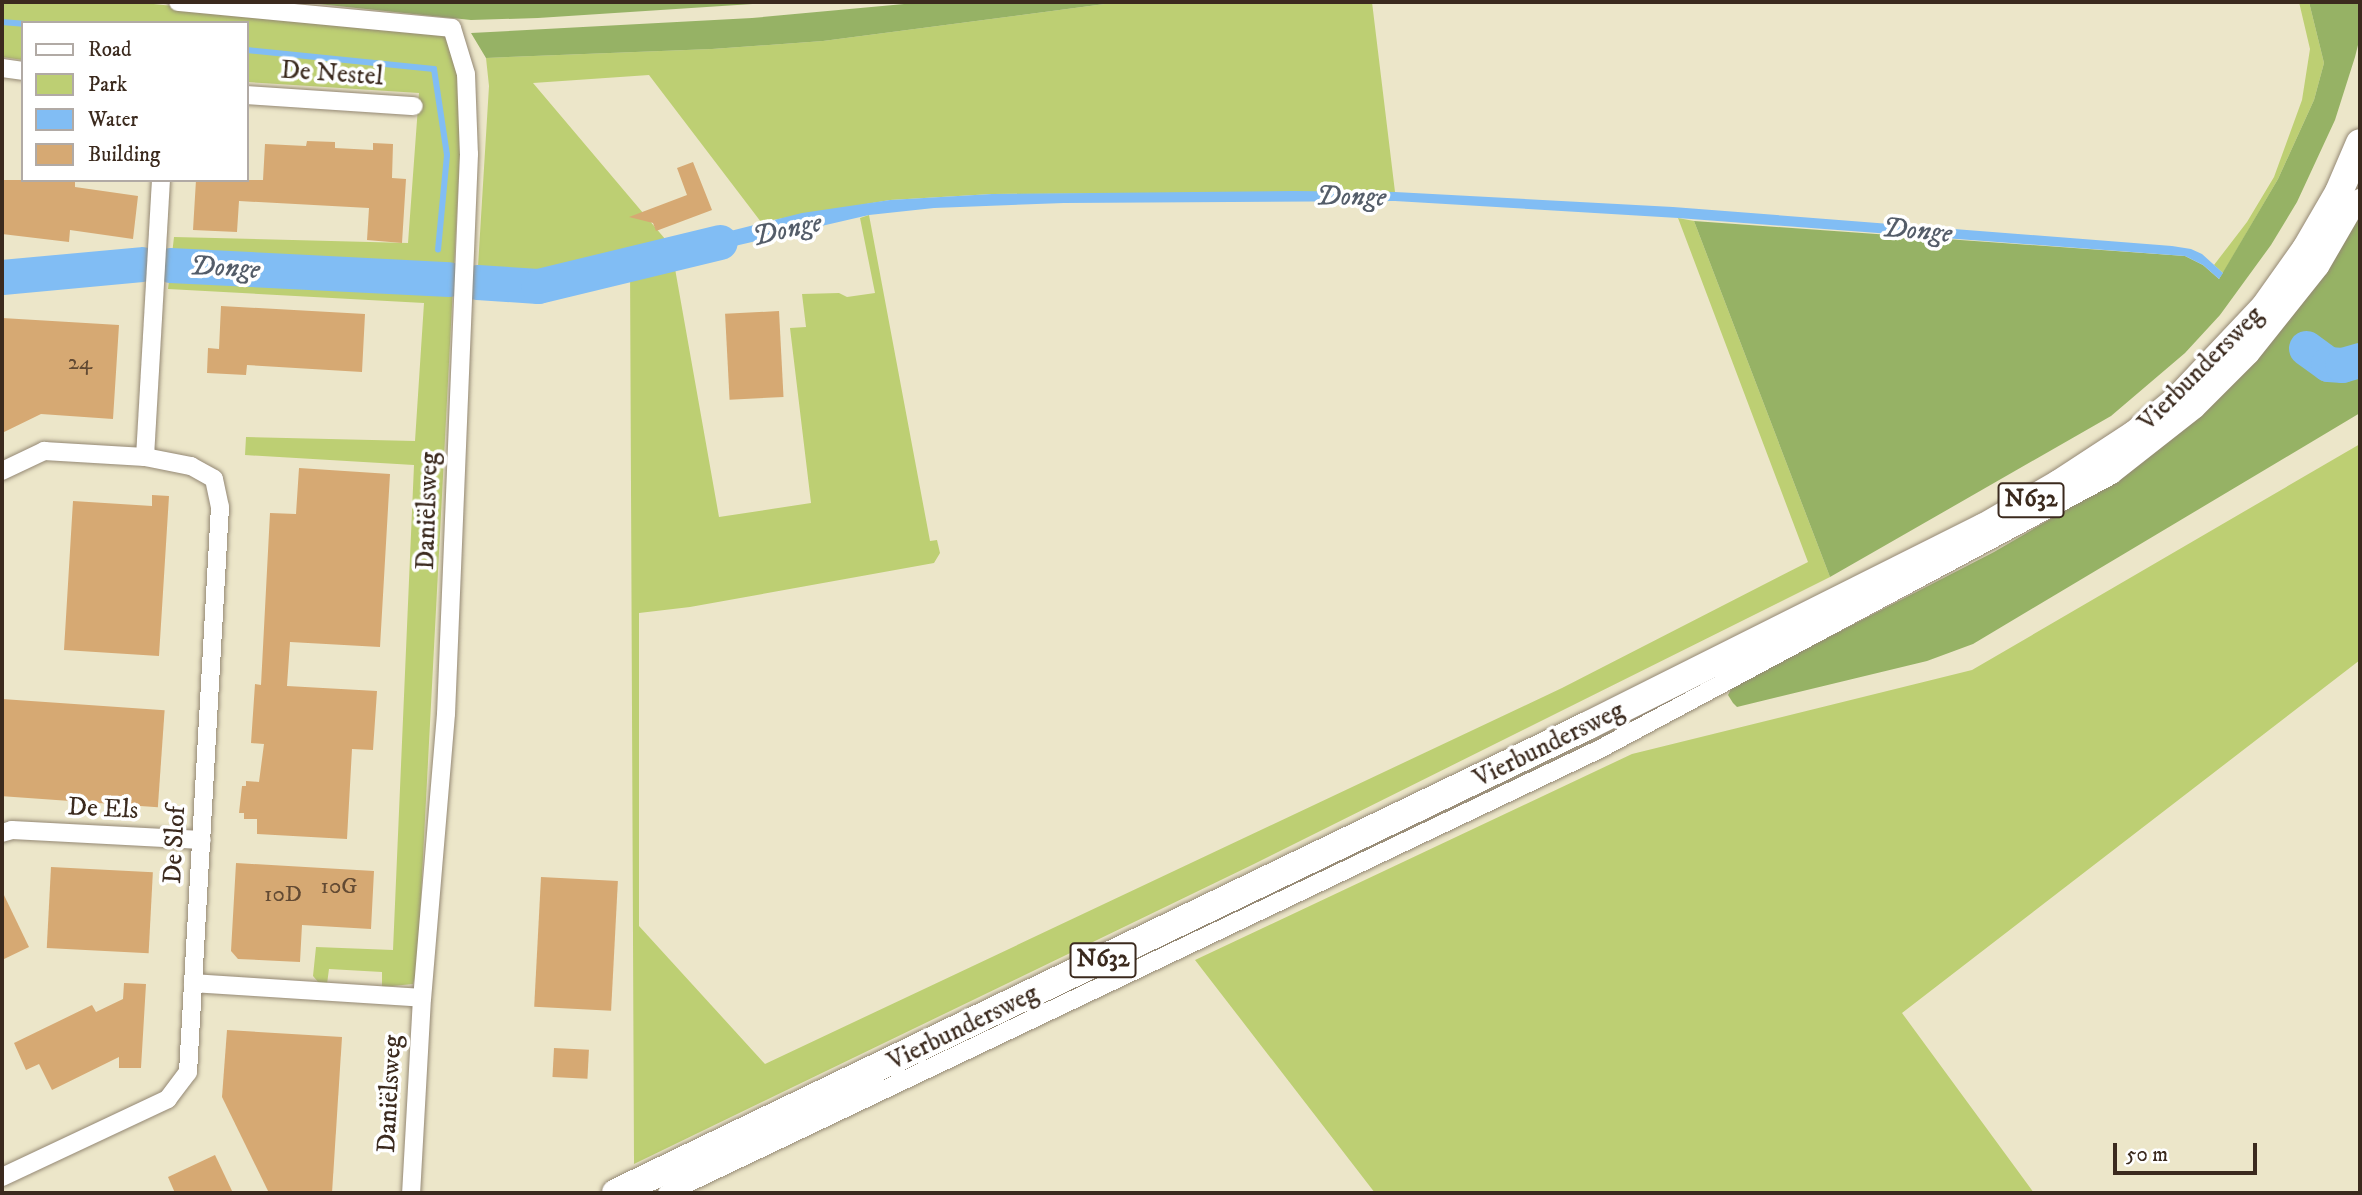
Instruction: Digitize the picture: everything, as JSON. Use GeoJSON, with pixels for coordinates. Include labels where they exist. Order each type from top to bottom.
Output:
{"type":"FeatureCollection","features":[{"type":"Feature","properties":{"kind":"main road","name":"Vierbundersweg"},"geometry":{"type":"LineString","coordinates":[[633,1190],[804,1116],[1595,737],[1698,684],[1983,528],[2096,461],[2177,400],[2264,308],[2306,249],[2339,192],[2360,143]]}},
{"type":"Feature","properties":{"kind":"street","name":"Daniëlsweg"},"geometry":{"type":"LineString","coordinates":[[178,2],[452,28],[467,74],[469,154],[446,714],[422,998],[411,1193]]}},
{"type":"Feature","properties":{"kind":"street"},"geometry":{"type":"LineString","coordinates":[[2,68],[21,71]]}},
{"type":"Feature","properties":{"kind":"street","name":"De Nestel"},"geometry":{"type":"LineString","coordinates":[[248,94],[414,106]]}},
{"type":"Feature","properties":{"kind":"street"},"geometry":{"type":"LineString","coordinates":[[145,457],[161,182]]}},
{"type":"Feature","properties":{"kind":"street","name":"Vierbundersweg"},"geometry":{"type":"LineString","coordinates":[[1698,684],[2053,508],[2112,475],[2161,439],[2231,375],[2263,340],[2320,267],[2360,198]]}},
{"type":"Feature","properties":{"kind":"street","name":"De Slof"},"geometry":{"type":"LineString","coordinates":[[2,471],[44,452],[145,457],[191,466],[214,479],[220,507],[188,1072],[168,1099],[2,1177]]}},
{"type":"Feature","properties":{"kind":"street","name":"De Els"},"geometry":{"type":"LineString","coordinates":[[2,833],[12,830],[202,840]]}},
{"type":"Feature","properties":{"kind":"street","name":"Daniëlsweg"},"geometry":{"type":"LineString","coordinates":[[193,983],[422,998]]}},
{"type":"Feature","properties":{"kind":"street","name":"Vierbundersweg"},"geometry":{"type":"LineString","coordinates":[[667,1193],[804,1116]]}},
{"type":"Feature","properties":{"kind":"green space"},"geometry":{"type":"Polygon","coordinates":[[[2,2],[134,2],[449,34],[464,77],[417,971],[413,984],[382,987],[382,972],[329,969],[327,984],[319,983],[313,976],[316,947],[393,950],[414,465],[245,455],[246,437],[415,441],[424,303],[168,289],[174,237],[408,243],[419,93],[248,82],[248,21],[21,21],[21,60],[2,57],[2,2]]]}},
{"type":"Feature","properties":{"kind":"green space"},"geometry":{"type":"Polygon","coordinates":[[[299,2],[782,2],[471,20],[299,2]]]}},
{"type":"Feature","properties":{"kind":"green space"},"geometry":{"type":"Polygon","coordinates":[[[926,2],[1120,2],[823,41],[712,49],[486,58],[471,33],[752,18],[926,2]]]}},
{"type":"Feature","properties":{"kind":"green space"},"geometry":{"type":"Polygon","coordinates":[[[1120,2],[1372,2],[1395,192],[992,194],[890,200],[761,222],[649,75],[533,83],[671,246],[719,517],[811,503],[790,328],[806,327],[802,294],[839,293],[847,297],[875,293],[860,218],[869,215],[930,541],[937,540],[940,553],[934,563],[690,607],[639,613],[639,926],[765,1064],[1562,688],[1808,562],[1678,218],[1694,221],[1830,577],[1254,864],[634,1164],[630,261],[526,286],[477,283],[489,86],[486,58],[712,49],[823,41],[1120,2]]]}},
{"type":"Feature","properties":{"kind":"green space"},"geometry":{"type":"Polygon","coordinates":[[[2299,2],[2309,2],[2324,63],[2314,100],[2278,179],[2223,273],[2214,265],[2247,222],[2274,177],[2302,100],[2310,49],[2299,2]]]}},
{"type":"Feature","properties":{"kind":"green space"},"geometry":{"type":"Polygon","coordinates":[[[2309,2],[2360,2],[2360,37],[2355,57],[2335,120],[2297,202],[2271,245],[2220,315],[2185,353],[2111,416],[1830,577],[1694,221],[2185,256],[2203,265],[2219,279],[2278,179],[2314,100],[2324,63],[2309,2]]]}},
{"type":"Feature","properties":{"kind":"green space"},"geometry":{"type":"Polygon","coordinates":[[[2360,209],[2360,413],[1973,644],[1927,661],[1737,707],[1733,703],[1728,695],[1732,687],[1994,552],[2114,482],[2360,209]]]}},
{"type":"Feature","properties":{"kind":"green space"},"geometry":{"type":"Polygon","coordinates":[[[2360,444],[2360,660],[1902,1013],[2034,1193],[1375,1193],[1195,960],[1632,754],[1972,670],[2360,444]]]}},
{"type":"Feature","properties":{"kind":"water"},"geometry":{"type":"Polygon","coordinates":[[[1395,192],[1673,207],[2172,246],[2202,254],[2223,273],[2219,279],[2203,265],[2185,256],[1678,218],[1395,201],[1064,203],[934,208],[869,215],[674,260],[671,246],[802,213],[890,200],[992,194],[1395,192]]]}},
{"type":"Feature","properties":{"kind":"building"},"geometry":{"type":"Polygon","coordinates":[[[307,141],[335,142],[335,148],[373,150],[373,143],[393,144],[392,178],[406,179],[402,243],[367,240],[369,208],[239,201],[237,232],[193,230],[196,182],[263,180],[265,144],[306,146],[307,141]]]}},
{"type":"Feature","properties":{"kind":"building"},"geometry":{"type":"Polygon","coordinates":[[[693,162],[712,210],[656,231],[653,223],[629,217],[687,195],[677,168],[693,162]]]}},
{"type":"Feature","properties":{"kind":"building"},"geometry":{"type":"Polygon","coordinates":[[[2,180],[75,182],[75,187],[138,196],[133,239],[70,230],[69,242],[2,234],[2,180]]]}},
{"type":"Feature","properties":{"kind":"building"},"geometry":{"type":"Polygon","coordinates":[[[221,306],[365,314],[362,372],[247,365],[246,375],[207,373],[208,348],[219,349],[221,306]]]}},
{"type":"Feature","properties":{"kind":"building"},"geometry":{"type":"Polygon","coordinates":[[[779,311],[784,397],[730,400],[725,314],[779,311]]]}},
{"type":"Feature","properties":{"kind":"building"},"geometry":{"type":"Polygon","coordinates":[[[2,318],[119,325],[113,419],[41,414],[2,433],[2,318]]]}},
{"type":"Feature","properties":{"kind":"building"},"geometry":{"type":"Polygon","coordinates":[[[299,468],[390,474],[380,647],[290,642],[287,686],[377,691],[373,750],[352,749],[347,839],[257,834],[257,819],[244,819],[244,813],[239,813],[242,786],[246,786],[246,781],[259,782],[264,744],[251,743],[255,684],[261,685],[270,513],[296,514],[299,468]]]}},
{"type":"Feature","properties":{"kind":"building"},"geometry":{"type":"Polygon","coordinates":[[[152,495],[169,496],[159,656],[64,650],[73,501],[152,506],[152,495]]]}},
{"type":"Feature","properties":{"kind":"building"},"geometry":{"type":"Polygon","coordinates":[[[2,699],[165,710],[158,807],[2,796],[2,699]]]}},
{"type":"Feature","properties":{"kind":"building"},"geometry":{"type":"Polygon","coordinates":[[[236,863],[374,871],[371,929],[302,925],[300,962],[238,959],[231,951],[236,863]]]}},
{"type":"Feature","properties":{"kind":"building"},"geometry":{"type":"Polygon","coordinates":[[[51,867],[153,872],[149,953],[47,948],[51,867]]]}},
{"type":"Feature","properties":{"kind":"building"},"geometry":{"type":"Polygon","coordinates":[[[541,877],[618,881],[611,1011],[534,1007],[541,877]]]}},
{"type":"Feature","properties":{"kind":"building"},"geometry":{"type":"Polygon","coordinates":[[[2,891],[29,947],[2,960],[2,891]]]}},
{"type":"Feature","properties":{"kind":"building"},"geometry":{"type":"Polygon","coordinates":[[[124,983],[146,984],[141,1068],[119,1068],[119,1057],[52,1090],[39,1064],[26,1070],[14,1043],[92,1005],[96,1012],[123,999],[124,983]]]}},
{"type":"Feature","properties":{"kind":"building"},"geometry":{"type":"Polygon","coordinates":[[[227,1030],[342,1037],[332,1193],[269,1193],[222,1097],[227,1030]]]}},
{"type":"Feature","properties":{"kind":"building"},"geometry":{"type":"Polygon","coordinates":[[[554,1048],[589,1050],[587,1079],[552,1077],[554,1048]]]}},
{"type":"Feature","properties":{"kind":"building"},"geometry":{"type":"Polygon","coordinates":[[[215,1155],[233,1193],[175,1193],[168,1177],[215,1155]]]}},
{"type":"Feature","properties":{"kind":"waterway"},"geometry":{"type":"LineString","coordinates":[[2,22],[21,24]]}},
{"type":"Feature","properties":{"kind":"waterway"},"geometry":{"type":"LineString","coordinates":[[248,50],[434,69],[447,155],[438,250]]}},
{"type":"Feature","properties":{"kind":"waterway","name":"Donge"},"geometry":{"type":"LineString","coordinates":[[477,282],[538,286],[720,242]]}},
{"type":"Feature","properties":{"kind":"waterway","name":"Donge"},"geometry":{"type":"LineString","coordinates":[[2,277],[141,264]]}},
{"type":"Feature","properties":{"kind":"waterway","name":"Donge"},"geometry":{"type":"LineString","coordinates":[[170,265],[449,279]]}},
{"type":"Feature","properties":{"kind":"waterway","name":"Donge"},"geometry":{"type":"LineString","coordinates":[[2306,348],[2328,364],[2342,365],[2360,360]]}}]}
